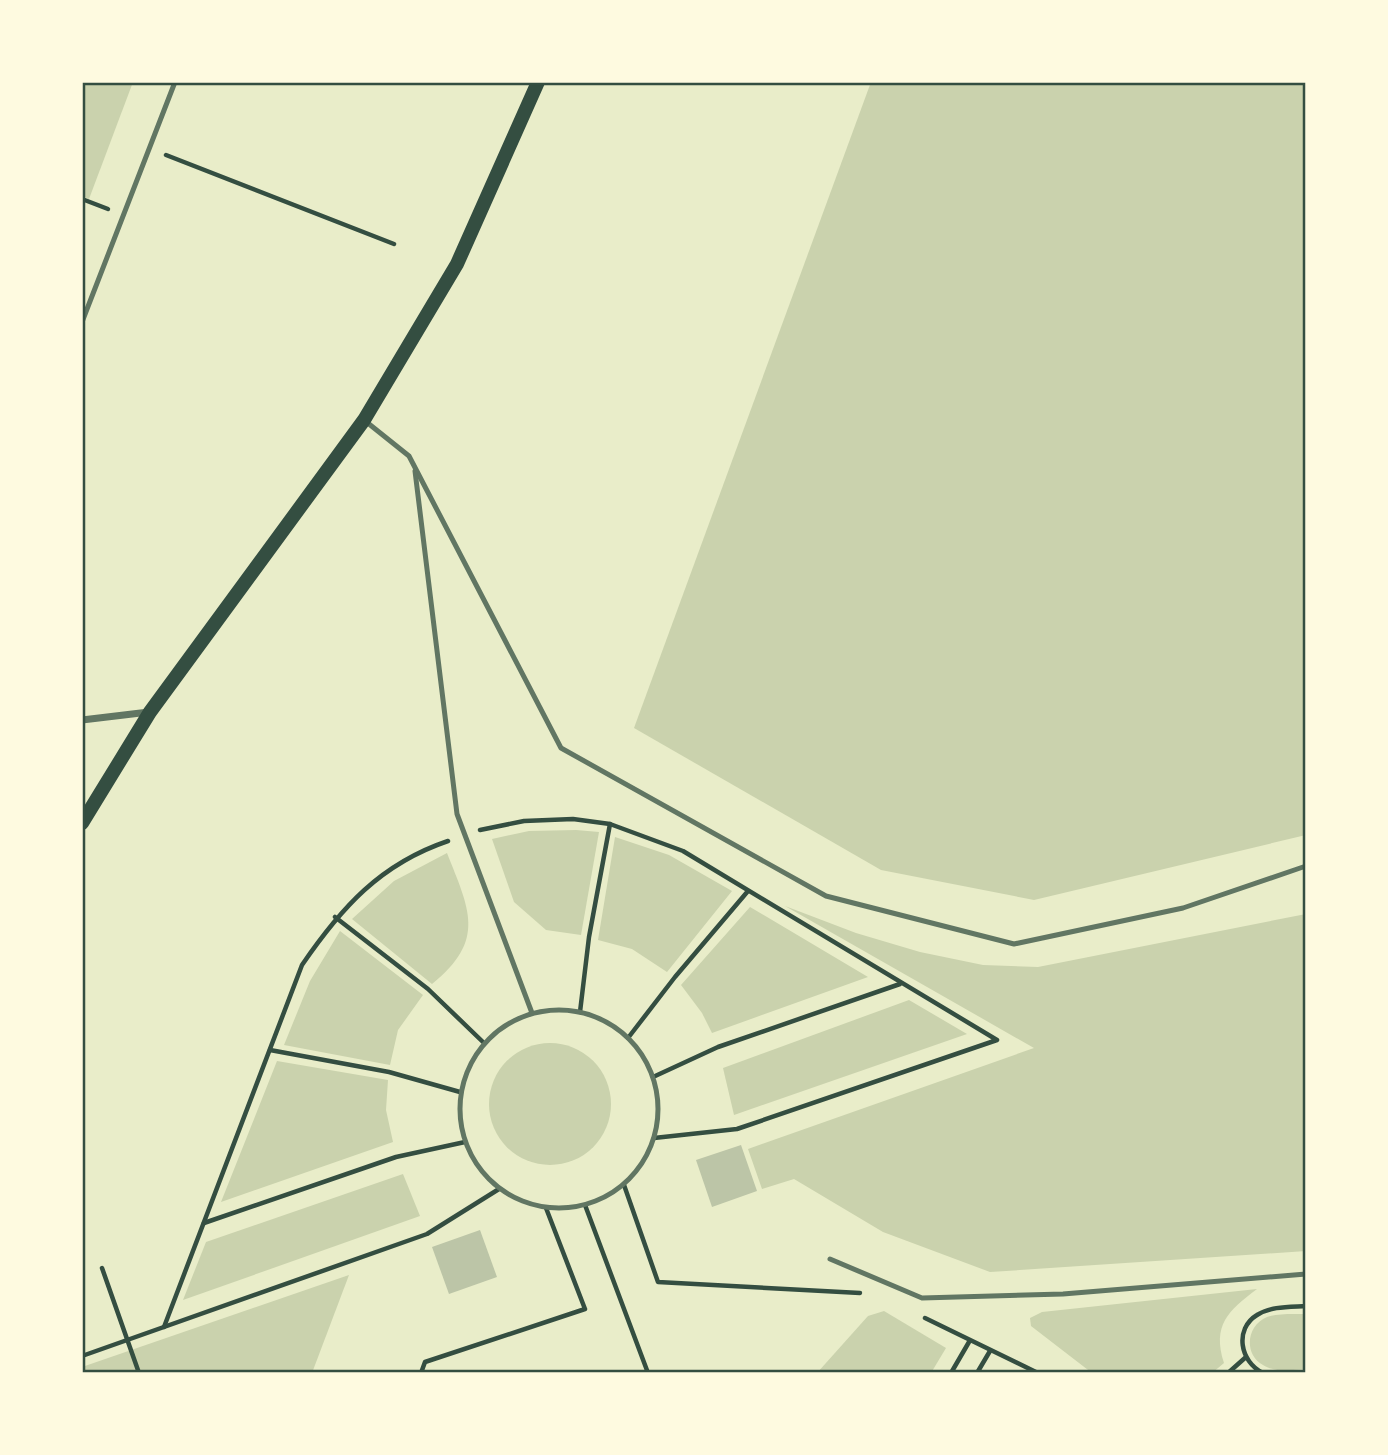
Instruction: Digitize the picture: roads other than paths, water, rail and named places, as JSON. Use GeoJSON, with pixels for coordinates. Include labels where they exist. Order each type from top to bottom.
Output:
{"type":"FeatureCollection","features":[{"type":"Feature","properties":{"kind":"main road"},"geometry":{"type":"LineString","coordinates":[[82,823],[150,712],[364,421],[457,264],[538,82]]}},
{"type":"Feature","properties":{"kind":"street"},"geometry":{"type":"LineString","coordinates":[[82,720],[150,712]]}},
{"type":"Feature","properties":{"kind":"lane"},"geometry":{"type":"LineString","coordinates":[[82,322],[175,82]]}},
{"type":"Feature","properties":{"kind":"lane"},"geometry":{"type":"LineString","coordinates":[[364,421],[409,456],[561,748],[826,896],[1014,944],[1183,908],[1306,866]]}},
{"type":"Feature","properties":{"kind":"lane"},"geometry":{"type":"LineString","coordinates":[[415,468],[457,814],[532,1013]]}},
{"type":"Feature","properties":{"kind":"lane"},"geometry":{"type":"LineString","coordinates":[[556,1009],[580,1012],[606,1021],[628,1038],[643,1056],[653,1077],[659,1108],[654,1138],[642,1164],[624,1185],[585,1206],[546,1208],[521,1202],[499,1189],[478,1168],[465,1142],[460,1117],[460,1092],[469,1066],[484,1043],[506,1024],[532,1013],[556,1009]]}},
{"type":"Feature","properties":{"kind":"lane"},"geometry":{"type":"LineString","coordinates":[[830,1259],[922,1298],[1063,1294],[1306,1274]]}}]}
